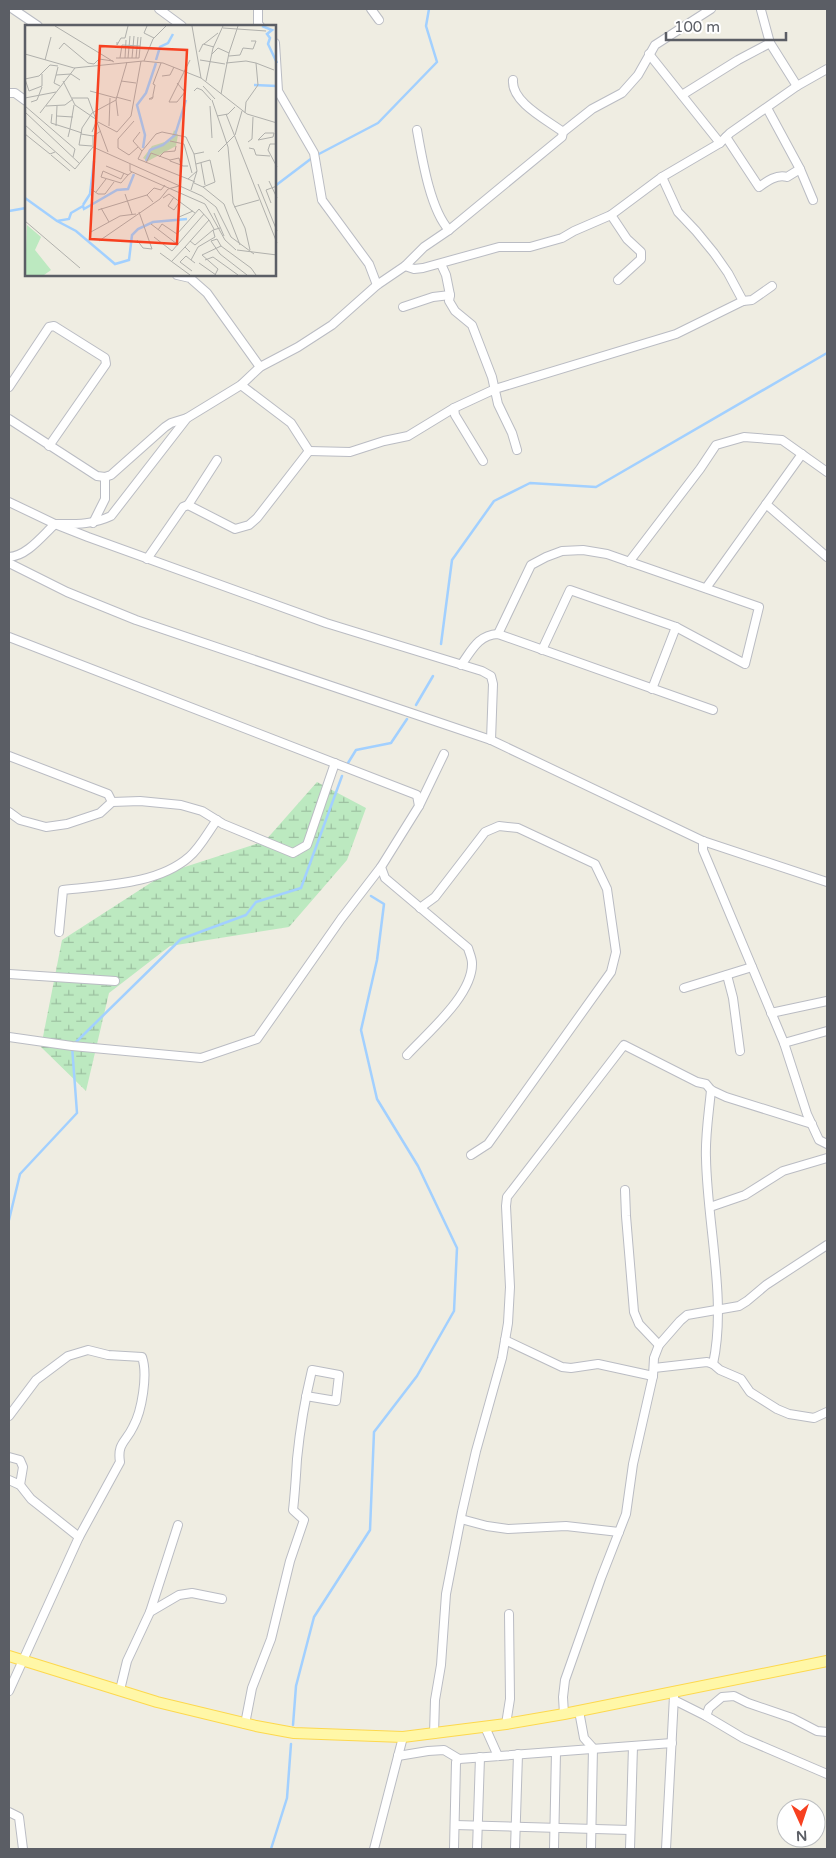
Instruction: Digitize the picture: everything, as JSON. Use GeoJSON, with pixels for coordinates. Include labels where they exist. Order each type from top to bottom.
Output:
{"type":"FeatureCollection","features":[{"type":"Feature","properties":{"kind":"main road"},"geometry":{"type":"LineString","coordinates":[[9,1656],[158,1702],[245,1724],[294,1733],[403,1737],[506,1724],[674,1696],[827,1660]]}},
{"type":"Feature","properties":{"kind":"street"},"geometry":{"type":"LineString","coordinates":[[13,9],[37,25]]}},
{"type":"Feature","properties":{"kind":"street"},"geometry":{"type":"LineString","coordinates":[[159,9],[181,25]]}},
{"type":"Feature","properties":{"kind":"street"},"geometry":{"type":"LineString","coordinates":[[258,9],[259,25]]}},
{"type":"Feature","properties":{"kind":"street"},"geometry":{"type":"LineString","coordinates":[[371,9],[380,20]]}},
{"type":"Feature","properties":{"kind":"street"},"geometry":{"type":"LineString","coordinates":[[9,419],[98,476],[105,478],[111,475],[165,427],[187,418],[241,385],[260,367],[298,347],[332,325],[377,285],[405,266],[424,247],[449,230],[562,137],[563,132],[592,109],[622,93],[638,75],[656,45],[711,9]]}},
{"type":"Feature","properties":{"kind":"street"},"geometry":{"type":"LineString","coordinates":[[761,10],[770,44],[798,86]]}},
{"type":"Feature","properties":{"kind":"street"},"geometry":{"type":"LineString","coordinates":[[682,95],[738,60],[770,44]]}},
{"type":"Feature","properties":{"kind":"street"},"geometry":{"type":"LineString","coordinates":[[649,54],[720,143]]}},
{"type":"Feature","properties":{"kind":"street"},"geometry":{"type":"LineString","coordinates":[[276,59],[278,91],[314,153],[322,200],[369,264],[377,285]]}},
{"type":"Feature","properties":{"kind":"street"},"geometry":{"type":"LineString","coordinates":[[405,266],[414,269],[441,264],[499,247],[530,247],[562,238],[611,215],[662,177],[720,143],[726,136],[827,68]]}},
{"type":"Feature","properties":{"kind":"street"},"geometry":{"type":"LineString","coordinates":[[513,80],[513,87],[521,102],[563,132]]}},
{"type":"Feature","properties":{"kind":"street"},"geometry":{"type":"LineString","coordinates":[[9,93],[15,93],[25,100]]}},
{"type":"Feature","properties":{"kind":"street"},"geometry":{"type":"LineString","coordinates":[[767,108],[800,169],[813,200]]}},
{"type":"Feature","properties":{"kind":"street"},"geometry":{"type":"LineString","coordinates":[[417,130],[423,164],[432,197],[441,219],[449,230]]}},
{"type":"Feature","properties":{"kind":"street"},"geometry":{"type":"LineString","coordinates":[[726,136],[759,187],[780,175],[787,177],[800,169]]}},
{"type":"Feature","properties":{"kind":"street"},"geometry":{"type":"LineString","coordinates":[[662,177],[678,212],[696,230],[714,253],[728,273],[743,301]]}},
{"type":"Feature","properties":{"kind":"street"},"geometry":{"type":"LineString","coordinates":[[611,215],[642,256],[618,280]]}},
{"type":"Feature","properties":{"kind":"street"},"geometry":{"type":"LineString","coordinates":[[441,264],[446,275],[450,295],[449,302],[454,311],[472,325],[492,378],[498,404],[512,433],[517,450]]}},
{"type":"Feature","properties":{"kind":"street"},"geometry":{"type":"LineString","coordinates":[[181,276],[190,278],[207,293],[260,367]]}},
{"type":"Feature","properties":{"kind":"street"},"geometry":{"type":"LineString","coordinates":[[309,451],[350,452],[384,441],[408,436],[454,408],[494,389],[676,334],[743,301],[752,300],[772,286]]}},
{"type":"Feature","properties":{"kind":"street"},"geometry":{"type":"LineString","coordinates":[[402,307],[433,297],[450,295]]}},
{"type":"Feature","properties":{"kind":"street"},"geometry":{"type":"LineString","coordinates":[[9,387],[49,328],[54,326],[105,358],[106,364],[49,446]]}},
{"type":"Feature","properties":{"kind":"street"},"geometry":{"type":"LineString","coordinates":[[241,385],[291,423],[309,451]]}},
{"type":"Feature","properties":{"kind":"street"},"geometry":{"type":"LineString","coordinates":[[454,408],[458,420],[483,461]]}},
{"type":"Feature","properties":{"kind":"street"},"geometry":{"type":"LineString","coordinates":[[9,557],[28,550],[55,524],[93,522],[111,516],[187,418]]}},
{"type":"Feature","properties":{"kind":"street"},"geometry":{"type":"LineString","coordinates":[[629,562],[716,445],[744,437],[782,440],[827,472]]}},
{"type":"Feature","properties":{"kind":"street"},"geometry":{"type":"LineString","coordinates":[[188,505],[235,529],[249,525],[257,518],[309,451]]}},
{"type":"Feature","properties":{"kind":"street"},"geometry":{"type":"LineString","coordinates":[[706,588],[802,454]]}},
{"type":"Feature","properties":{"kind":"street"},"geometry":{"type":"LineString","coordinates":[[147,558],[183,506],[188,505],[217,460]]}},
{"type":"Feature","properties":{"kind":"street"},"geometry":{"type":"LineString","coordinates":[[93,522],[105,499],[105,478]]}},
{"type":"Feature","properties":{"kind":"street"},"geometry":{"type":"LineString","coordinates":[[9,502],[55,524],[326,623],[482,671],[491,676],[493,684],[491,740]]}},
{"type":"Feature","properties":{"kind":"street"},"geometry":{"type":"LineString","coordinates":[[766,504],[827,556]]}},
{"type":"Feature","properties":{"kind":"street"},"geometry":{"type":"LineString","coordinates":[[498,634],[531,565],[546,556],[562,551],[583,550],[606,554],[759,607],[745,664],[676,627],[570,590],[542,650]]}},
{"type":"Feature","properties":{"kind":"street"},"geometry":{"type":"LineString","coordinates":[[9,562],[67,592],[136,620],[491,740],[703,841],[827,882]]}},
{"type":"Feature","properties":{"kind":"street"},"geometry":{"type":"LineString","coordinates":[[652,689],[676,627]]}},
{"type":"Feature","properties":{"kind":"street"},"geometry":{"type":"LineString","coordinates":[[461,665],[480,639],[498,634],[713,710]]}},
{"type":"Feature","properties":{"kind":"street"},"geometry":{"type":"LineString","coordinates":[[9,637],[417,795],[419,806]]}},
{"type":"Feature","properties":{"kind":"street"},"geometry":{"type":"LineString","coordinates":[[9,1037],[72,1046],[201,1058],[257,1039],[381,867],[419,806],[444,754]]}},
{"type":"Feature","properties":{"kind":"street"},"geometry":{"type":"LineString","coordinates":[[9,756],[108,794],[112,802]]}},
{"type":"Feature","properties":{"kind":"street"},"geometry":{"type":"LineString","coordinates":[[9,812],[20,820],[46,827],[67,824],[100,813],[112,802],[140,801],[180,805],[202,811],[217,820],[294,853],[307,845],[335,763]]}},
{"type":"Feature","properties":{"kind":"street"},"geometry":{"type":"LineString","coordinates":[[59,932],[63,890],[138,880],[166,873],[190,857],[217,820]]}},
{"type":"Feature","properties":{"kind":"street"},"geometry":{"type":"LineString","coordinates":[[420,908],[435,897],[485,832],[499,826],[518,828],[595,864],[607,889],[616,952],[611,972],[488,1144],[471,1155]]}},
{"type":"Feature","properties":{"kind":"street"},"geometry":{"type":"LineString","coordinates":[[703,841],[703,850],[784,1043],[812,1124],[819,1140],[827,1144]]}},
{"type":"Feature","properties":{"kind":"street"},"geometry":{"type":"LineString","coordinates":[[381,867],[385,878],[468,948],[472,962],[469,981],[458,1000],[407,1055]]}},
{"type":"Feature","properties":{"kind":"street"},"geometry":{"type":"LineString","coordinates":[[684,988],[752,968]]}},
{"type":"Feature","properties":{"kind":"street"},"geometry":{"type":"LineString","coordinates":[[9,974],[116,981]]}},
{"type":"Feature","properties":{"kind":"street"},"geometry":{"type":"LineString","coordinates":[[727,975],[733,998],[740,1050]]}},
{"type":"Feature","properties":{"kind":"street"},"geometry":{"type":"LineString","coordinates":[[771,1014],[827,1001]]}},
{"type":"Feature","properties":{"kind":"street"},"geometry":{"type":"LineString","coordinates":[[784,1043],[827,1032]]}},
{"type":"Feature","properties":{"kind":"street"},"geometry":{"type":"LineString","coordinates":[[434,1734],[435,1700],[442,1665],[446,1594],[476,1452],[502,1358],[505,1340],[510,1287],[507,1197],[624,1045],[697,1082],[706,1084],[711,1090],[733,1100],[812,1124]]}},
{"type":"Feature","properties":{"kind":"street"},"geometry":{"type":"LineString","coordinates":[[711,1090],[706,1158],[718,1309],[716,1352],[713,1364]]}},
{"type":"Feature","properties":{"kind":"street"},"geometry":{"type":"LineString","coordinates":[[710,1207],[745,1196],[783,1171],[827,1158]]}},
{"type":"Feature","properties":{"kind":"street"},"geometry":{"type":"LineString","coordinates":[[625,1190],[634,1312],[639,1324],[659,1345]]}},
{"type":"Feature","properties":{"kind":"street"},"geometry":{"type":"LineString","coordinates":[[564,1714],[565,1680],[626,1514],[633,1464],[654,1372],[654,1358],[659,1345],[687,1315],[739,1306],[766,1285],[827,1245]]}},
{"type":"Feature","properties":{"kind":"street"},"geometry":{"type":"LineString","coordinates":[[505,1340],[562,1367],[571,1368],[598,1364],[654,1372],[702,1361],[713,1364],[720,1370],[741,1379],[750,1392],[777,1409],[790,1414],[814,1418],[827,1412]]}},
{"type":"Feature","properties":{"kind":"street"},"geometry":{"type":"LineString","coordinates":[[9,1416],[36,1380],[68,1356],[88,1350],[108,1355],[142,1357],[146,1366],[144,1386],[134,1426],[118,1452],[120,1462],[79,1537],[9,1691]]}},
{"type":"Feature","properties":{"kind":"street"},"geometry":{"type":"LineString","coordinates":[[245,1724],[252,1688],[271,1639],[290,1561],[304,1520],[293,1510],[297,1486],[297,1461],[306,1396],[312,1370],[339,1375],[336,1401],[306,1396]]}},
{"type":"Feature","properties":{"kind":"street"},"geometry":{"type":"LineString","coordinates":[[9,1457],[20,1460],[23,1467],[20,1485]]}},
{"type":"Feature","properties":{"kind":"street"},"geometry":{"type":"LineString","coordinates":[[9,1480],[20,1485],[31,1499],[79,1537]]}},
{"type":"Feature","properties":{"kind":"street"},"geometry":{"type":"LineString","coordinates":[[461,1519],[508,1529],[566,1526],[619,1532]]}},
{"type":"Feature","properties":{"kind":"street"},"geometry":{"type":"LineString","coordinates":[[120,1690],[127,1661],[150,1612],[178,1525]]}},
{"type":"Feature","properties":{"kind":"street"},"geometry":{"type":"LineString","coordinates":[[150,1612],[179,1595],[192,1593],[222,1599]]}},
{"type":"Feature","properties":{"kind":"street"},"geometry":{"type":"LineString","coordinates":[[506,1724],[510,1700],[509,1614]]}},
{"type":"Feature","properties":{"kind":"street"},"geometry":{"type":"LineString","coordinates":[[666,1849],[674,1696],[743,1738],[827,1774]]}},
{"type":"Feature","properties":{"kind":"street"},"geometry":{"type":"LineString","coordinates":[[706,1716],[709,1708],[722,1697],[734,1696],[748,1703],[792,1718],[818,1731],[827,1732]]}},
{"type":"Feature","properties":{"kind":"street"},"geometry":{"type":"LineString","coordinates":[[579,1711],[584,1738],[593,1748],[591,1849]]}},
{"type":"Feature","properties":{"kind":"street"},"geometry":{"type":"LineString","coordinates":[[485,1727],[498,1756]]}},
{"type":"Feature","properties":{"kind":"street"},"geometry":{"type":"LineString","coordinates":[[374,1849],[403,1737]]}},
{"type":"Feature","properties":{"kind":"street"},"geometry":{"type":"LineString","coordinates":[[398,1756],[428,1750],[444,1750],[459,1759],[672,1743]]}},
{"type":"Feature","properties":{"kind":"street"},"geometry":{"type":"LineString","coordinates":[[630,1849],[633,1746]]}},
{"type":"Feature","properties":{"kind":"street"},"geometry":{"type":"LineString","coordinates":[[554,1849],[556,1752]]}},
{"type":"Feature","properties":{"kind":"street"},"geometry":{"type":"LineString","coordinates":[[516,1849],[518,1754]]}},
{"type":"Feature","properties":{"kind":"street"},"geometry":{"type":"LineString","coordinates":[[477,1849],[480,1757]]}},
{"type":"Feature","properties":{"kind":"street"},"geometry":{"type":"LineString","coordinates":[[454,1849],[456,1762],[459,1759]]}},
{"type":"Feature","properties":{"kind":"street"},"geometry":{"type":"LineString","coordinates":[[9,1812],[19,1818],[23,1849]]}},
{"type":"Feature","properties":{"kind":"street"},"geometry":{"type":"LineString","coordinates":[[455,1825],[630,1830]]}},
{"type":"Feature","properties":{"kind":"green space"},"geometry":{"type":"Polygon","coordinates":[[[317,782],[366,808],[347,860],[289,927],[170,946],[109,993],[86,1091],[41,1047],[62,940],[166,873],[265,841],[317,782]]]}},
{"type":"Feature","properties":{"kind":"waterway"},"geometry":{"type":"LineString","coordinates":[[317,155],[378,123],[437,62],[426,26],[429,9]]}},
{"type":"Feature","properties":{"kind":"waterway"},"geometry":{"type":"LineString","coordinates":[[276,185],[312,158]]}},
{"type":"Feature","properties":{"kind":"waterway"},"geometry":{"type":"LineString","coordinates":[[9,211],[25,208]]}},
{"type":"Feature","properties":{"kind":"waterway"},"geometry":{"type":"LineString","coordinates":[[441,644],[452,560],[494,501],[530,483],[596,487],[827,353]]}},
{"type":"Feature","properties":{"kind":"waterway"},"geometry":{"type":"LineString","coordinates":[[416,705],[433,676]]}},
{"type":"Feature","properties":{"kind":"waterway"},"geometry":{"type":"LineString","coordinates":[[348,763],[356,750],[391,743],[407,719]]}},
{"type":"Feature","properties":{"kind":"waterway"},"geometry":{"type":"LineString","coordinates":[[9,1220],[20,1174],[77,1113],[72,1046],[181,939],[246,915],[256,902],[301,888],[342,776]]}},
{"type":"Feature","properties":{"kind":"waterway"},"geometry":{"type":"LineString","coordinates":[[293,1725],[296,1686],[314,1617],[370,1530],[374,1432],[417,1376],[454,1311],[457,1248],[418,1166],[377,1099],[361,1030],[377,960],[384,904],[371,896]]}},
{"type":"Feature","properties":{"kind":"waterway"},"geometry":{"type":"LineString","coordinates":[[271,1849],[287,1798],[291,1744]]}}]}
